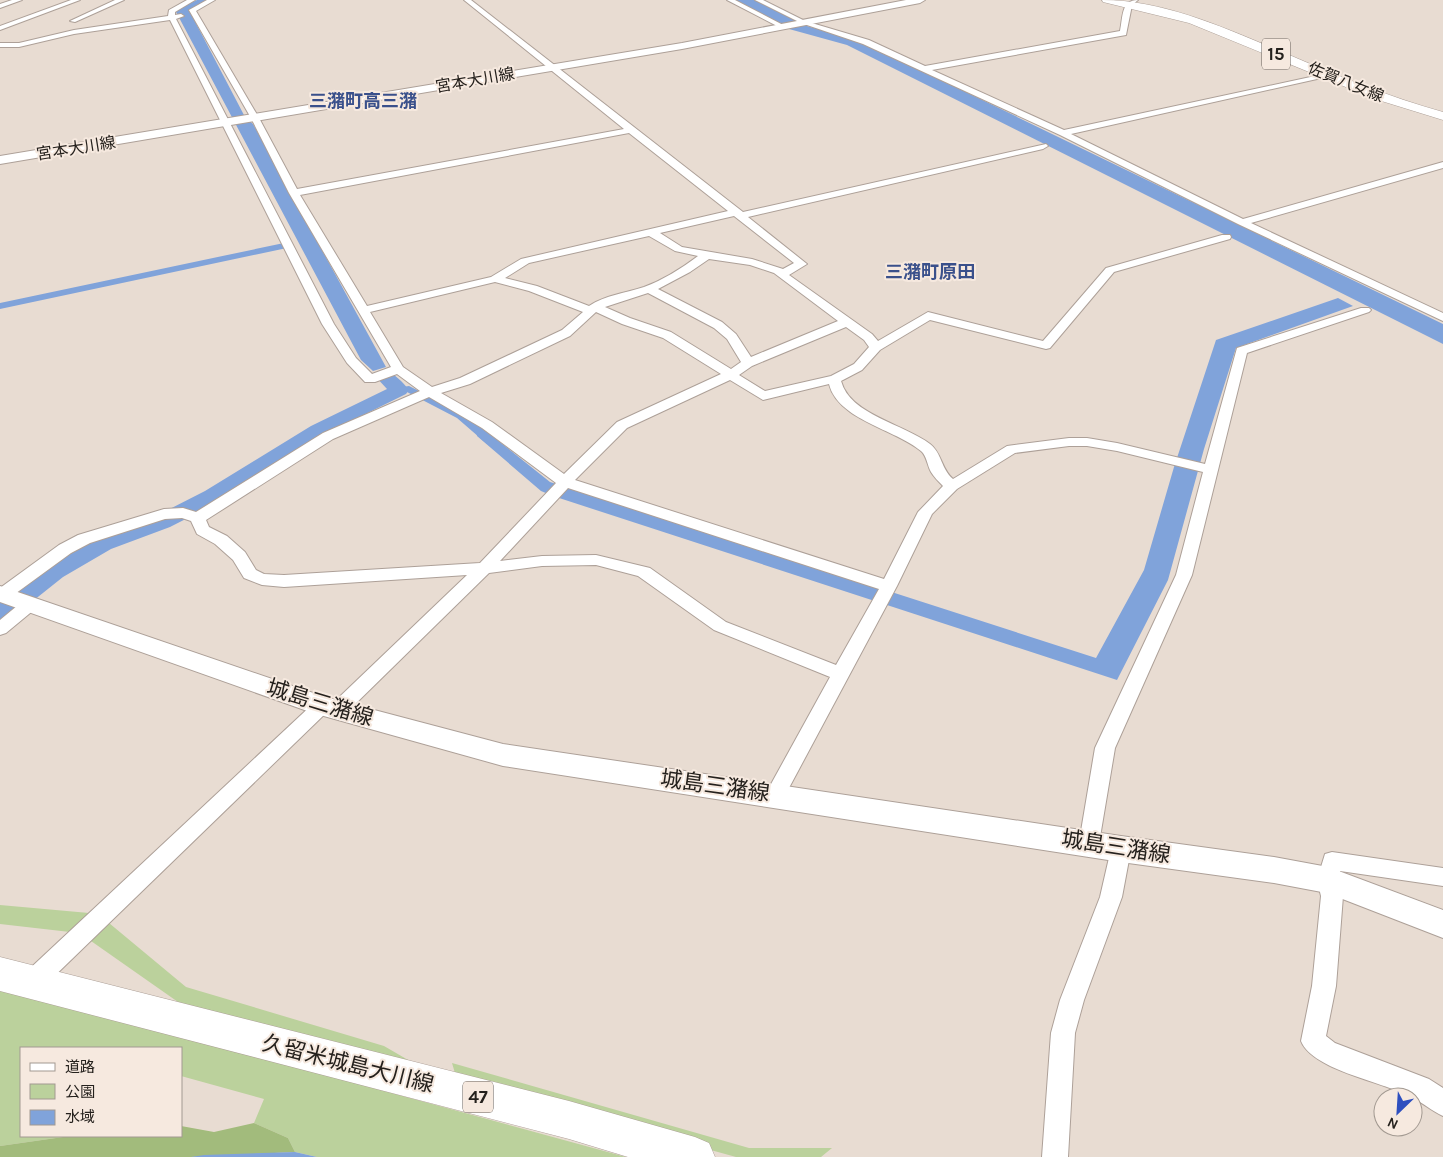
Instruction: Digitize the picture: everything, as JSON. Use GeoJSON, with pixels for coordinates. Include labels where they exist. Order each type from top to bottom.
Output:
{"type":"FeatureCollection","features":[{"type":"Feature","properties":{"kind":"main road","name":"宮本大川線"},"geometry":{"type":"LineString","coordinates":[[0,160],[553,67],[920,0]]}},
{"type":"Feature","properties":{"kind":"main road","name":"佐賀八女線"},"geometry":{"type":"LineString","coordinates":[[1107,0],[1132,2],[1191,20],[1398,103],[1443,116]]}},
{"type":"Feature","properties":{"kind":"main road","name":"城島三潴線"},"geometry":{"type":"LineString","coordinates":[[1,595],[329,709],[503,755],[1121,849],[1274,870],[1328,880],[1443,924]]}},
{"type":"Feature","properties":{"kind":"main road","name":"久留米城島大川線"},"geometry":{"type":"LineString","coordinates":[[16,978],[569,1120],[695,1157]]}},
{"type":"Feature","properties":{"kind":"street"},"geometry":{"type":"LineString","coordinates":[[0,6],[19,0]]}},
{"type":"Feature","properties":{"kind":"street"},"geometry":{"type":"LineString","coordinates":[[0,28],[77,0]]}},
{"type":"Feature","properties":{"kind":"street"},"geometry":{"type":"LineString","coordinates":[[192,0],[171,12],[172,17],[230,122],[328,324],[351,360],[370,378],[398,369]]}},
{"type":"Feature","properties":{"kind":"street"},"geometry":{"type":"LineString","coordinates":[[212,0],[192,10],[196,14],[294,193],[365,310],[398,369],[423,394],[486,425],[564,483],[885,593]]}},
{"type":"Feature","properties":{"kind":"street"},"geometry":{"type":"LineString","coordinates":[[468,0],[802,264],[782,274]]}},
{"type":"Feature","properties":{"kind":"street"},"geometry":{"type":"LineString","coordinates":[[730,0],[783,26]]}},
{"type":"Feature","properties":{"kind":"street"},"geometry":{"type":"LineString","coordinates":[[758,0],[802,23],[866,42],[1063,133],[1242,222],[1443,317]]}},
{"type":"Feature","properties":{"kind":"street"},"geometry":{"type":"LineString","coordinates":[[99,1],[118,1]]}},
{"type":"Feature","properties":{"kind":"street"},"geometry":{"type":"LineString","coordinates":[[73,21],[118,1]]}},
{"type":"Feature","properties":{"kind":"street"},"geometry":{"type":"LineString","coordinates":[[922,69],[1123,33],[1132,2]]}},
{"type":"Feature","properties":{"kind":"street"},"geometry":{"type":"LineString","coordinates":[[0,45],[19,45],[74,32],[196,14]]}},
{"type":"Feature","properties":{"kind":"street"},"geometry":{"type":"LineString","coordinates":[[1063,133],[1326,75]]}},
{"type":"Feature","properties":{"kind":"street"},"geometry":{"type":"LineString","coordinates":[[294,193],[631,130]]}},
{"type":"Feature","properties":{"kind":"street"},"geometry":{"type":"LineString","coordinates":[[365,310],[495,279],[525,261],[1042,146]]}},
{"type":"Feature","properties":{"kind":"street"},"geometry":{"type":"LineString","coordinates":[[1242,222],[1443,165]]}},
{"type":"Feature","properties":{"kind":"street"},"geometry":{"type":"LineString","coordinates":[[651,232],[679,248],[707,255],[752,262],[778,271],[797,287],[868,337],[876,347]]}},
{"type":"Feature","properties":{"kind":"street"},"geometry":{"type":"LineString","coordinates":[[495,279],[533,288],[667,335],[763,396],[834,379],[858,367],[871,355],[876,347],[928,316],[1046,345],[1110,270],[1226,237]]}},
{"type":"Feature","properties":{"kind":"street"},"geometry":{"type":"LineString","coordinates":[[198,518],[328,436],[423,394],[464,381],[566,333],[593,309],[649,290],[686,270],[707,255]]}},
{"type":"Feature","properties":{"kind":"street"},"geometry":{"type":"LineString","coordinates":[[649,290],[718,325],[732,337],[748,363]]}},
{"type":"Feature","properties":{"kind":"street"},"geometry":{"type":"LineString","coordinates":[[1089,843],[1105,748],[1184,575],[1240,351],[1365,310]]}},
{"type":"Feature","properties":{"kind":"street"},"geometry":{"type":"LineString","coordinates":[[16,978],[329,709],[484,568],[622,425],[730,375],[748,363],[847,322]]}},
{"type":"Feature","properties":{"kind":"street"},"geometry":{"type":"LineString","coordinates":[[834,379],[834,389],[844,401],[927,449],[939,473],[952,486]]}},
{"type":"Feature","properties":{"kind":"street"},"geometry":{"type":"LineString","coordinates":[[775,795],[885,593],[926,512],[952,486],[994,458],[1012,449],[1087,442],[1210,469]]}},
{"type":"Feature","properties":{"kind":"street"},"geometry":{"type":"LineString","coordinates":[[1,595],[65,549],[84,539],[164,514],[183,513],[198,518]]}},
{"type":"Feature","properties":{"kind":"street"},"geometry":{"type":"LineString","coordinates":[[198,518],[202,530],[221,540],[239,556],[250,574],[284,581],[484,568],[551,561],[596,560],[621,564],[644,572],[720,626],[840,674]]}},
{"type":"Feature","properties":{"kind":"street"},"geometry":{"type":"LineString","coordinates":[[0,629],[29,605]]}},
{"type":"Feature","properties":{"kind":"street"},"geometry":{"type":"LineString","coordinates":[[1055,1157],[1063,1034],[1072,1000],[1111,897],[1121,849]]}},
{"type":"Feature","properties":{"kind":"street"},"geometry":{"type":"LineString","coordinates":[[1443,877],[1332,861],[1328,880],[1332,896],[1324,986],[1313,1041],[1327,1052],[1420,1088],[1443,1103]]}},
{"type":"Feature","properties":{"kind":"green space"},"geometry":{"type":"Polygon","coordinates":[[[0,905],[89,913],[70,932],[0,924],[0,905]]]}},
{"type":"Feature","properties":{"kind":"green space"},"geometry":{"type":"Polygon","coordinates":[[[109,923],[186,987],[384,1046],[434,1075],[188,1009],[91,941],[109,923]]]}},
{"type":"Feature","properties":{"kind":"green space"},"geometry":{"type":"Polygon","coordinates":[[[0,986],[626,1157],[317,1157],[295,1152],[288,1138],[254,1123],[264,1099],[182,1076],[182,1047],[20,1047],[20,1137],[63,1137],[0,1146],[0,986]]]}},
{"type":"Feature","properties":{"kind":"green space"},"geometry":{"type":"Polygon","coordinates":[[[452,1063],[749,1148],[832,1148],[821,1157],[736,1157],[457,1080],[452,1063]]]}},
{"type":"Feature","properties":{"kind":"green space"},"geometry":{"type":"Polygon","coordinates":[[[254,1123],[288,1138],[295,1152],[191,1157],[0,1157],[0,1146],[63,1137],[182,1137],[182,1126],[214,1132],[254,1123]]]}},
{"type":"Feature","properties":{"kind":"water"},"geometry":{"type":"Polygon","coordinates":[[[197,0],[209,0],[189,10],[245,117],[253,124],[386,367],[373,371],[361,360],[175,10],[197,0]]]}},
{"type":"Feature","properties":{"kind":"water"},"geometry":{"type":"Polygon","coordinates":[[[735,0],[755,0],[807,26],[863,42],[1443,324],[1443,344],[847,45],[789,29],[735,0]]]}},
{"type":"Feature","properties":{"kind":"water"},"geometry":{"type":"Polygon","coordinates":[[[1338,298],[1353,306],[1236,348],[1204,449],[1168,580],[1117,680],[553,496],[541,491],[477,436],[476,429],[485,430],[550,482],[1096,658],[1144,570],[1174,467],[1216,340],[1338,298]]]}},
{"type":"Feature","properties":{"kind":"water"},"geometry":{"type":"Polygon","coordinates":[[[295,1152],[317,1157],[191,1157],[204,1155],[295,1152]]]}},
{"type":"Feature","properties":{"kind":"waterway"},"geometry":{"type":"LineString","coordinates":[[0,306],[284,246]]}},
{"type":"Feature","properties":{"kind":"waterway"},"geometry":{"type":"LineString","coordinates":[[0,614],[55,571],[103,544],[162,522],[213,496],[318,430],[399,390],[384,376]]}},
{"type":"Feature","properties":{"kind":"waterway"},"geometry":{"type":"LineString","coordinates":[[399,390],[409,389],[461,416],[491,441]]}},
{"type":"Feature","properties":{"kind":"district","name":"三潴町高三潴"},"geometry":{"type":"Point","coordinates":[363,101]}},
{"type":"Feature","properties":{"kind":"district","name":"三潴町原田"},"geometry":{"type":"Point","coordinates":[930,272]}}]}
